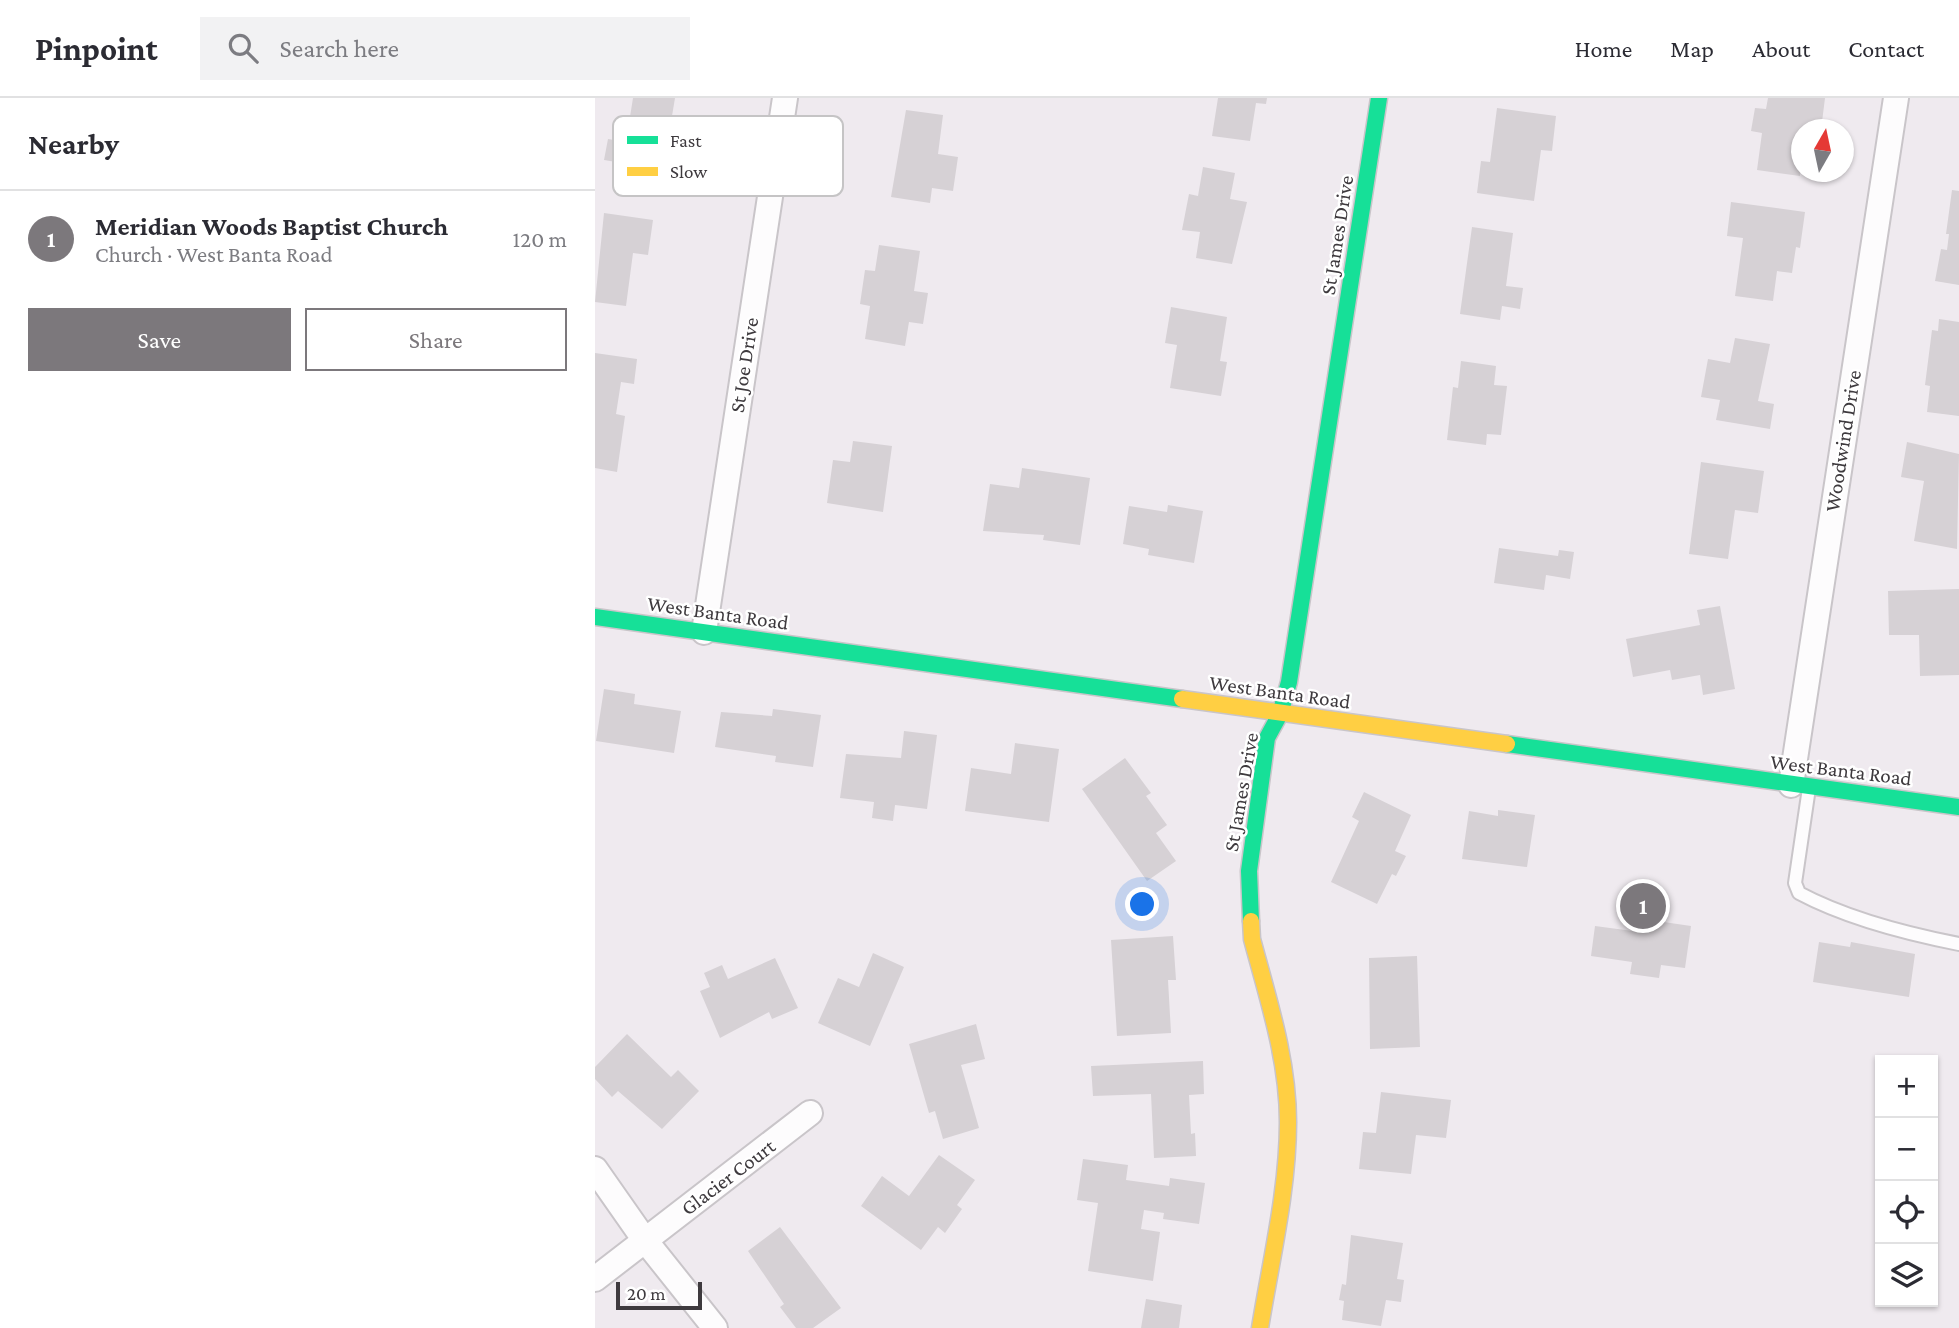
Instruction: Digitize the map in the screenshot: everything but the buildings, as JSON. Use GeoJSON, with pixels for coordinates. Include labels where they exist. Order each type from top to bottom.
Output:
{"type":"FeatureCollection","features":[{"type":"Feature","properties":{"kind":"street","name":"St Joe Drive"},"geometry":{"type":"LineString","coordinates":[[782,116],[785,98]]}},
{"type":"Feature","properties":{"kind":"street","name":"St James Drive"},"geometry":{"type":"LineString","coordinates":[[1260,1328],[1286,1158],[1288,1119],[1281,1046],[1252,939],[1248,884],[1267,738],[1280,714],[1289,682],[1379,98]]}},
{"type":"Feature","properties":{"kind":"street","name":"Woodwind Drive"},"geometry":{"type":"LineString","coordinates":[[1800,786],[1896,98]]}},
{"type":"Feature","properties":{"kind":"street","name":"St Joe Drive"},"geometry":{"type":"LineString","coordinates":[[703,632],[770,196]]}},
{"type":"Feature","properties":{"kind":"street","name":"West Banta Road"},"geometry":{"type":"LineString","coordinates":[[595,617],[1959,807]]}},
{"type":"Feature","properties":{"kind":"street","name":"Glacier Court"},"geometry":{"type":"LineString","coordinates":[[595,1279],[810,1113]]}},
{"type":"Feature","properties":{"kind":"street"},"geometry":{"type":"LineString","coordinates":[[595,1169],[644,1239],[715,1328]]}},
{"type":"Feature","properties":{"kind":"lane"},"geometry":{"type":"LineString","coordinates":[[1800,786],[1795,883],[1799,893],[1817,903],[1959,944]]}},
{"type":"Feature","properties":{"kind":"traffic: fast"},"geometry":{"type":"LineString","coordinates":[[1251,921],[1249,871],[1267,738],[1280,714],[1289,682],[1379,98]]}},
{"type":"Feature","properties":{"kind":"traffic: fast"},"geometry":{"type":"LineString","coordinates":[[595,617],[1182,699]]}},
{"type":"Feature","properties":{"kind":"traffic: fast"},"geometry":{"type":"LineString","coordinates":[[1507,744],[1959,807]]}},
{"type":"Feature","properties":{"kind":"traffic: slow"},"geometry":{"type":"LineString","coordinates":[[1182,699],[1507,744]]}},
{"type":"Feature","properties":{"kind":"traffic: slow"},"geometry":{"type":"LineString","coordinates":[[1251,921],[1252,939],[1281,1052],[1288,1122],[1282,1199],[1260,1328]]}},
{"type":"Feature","properties":{"kind":"place","name":"Meridian Woods Baptist Church"},"geometry":{"type":"Point","coordinates":[1643,906]}}]}
